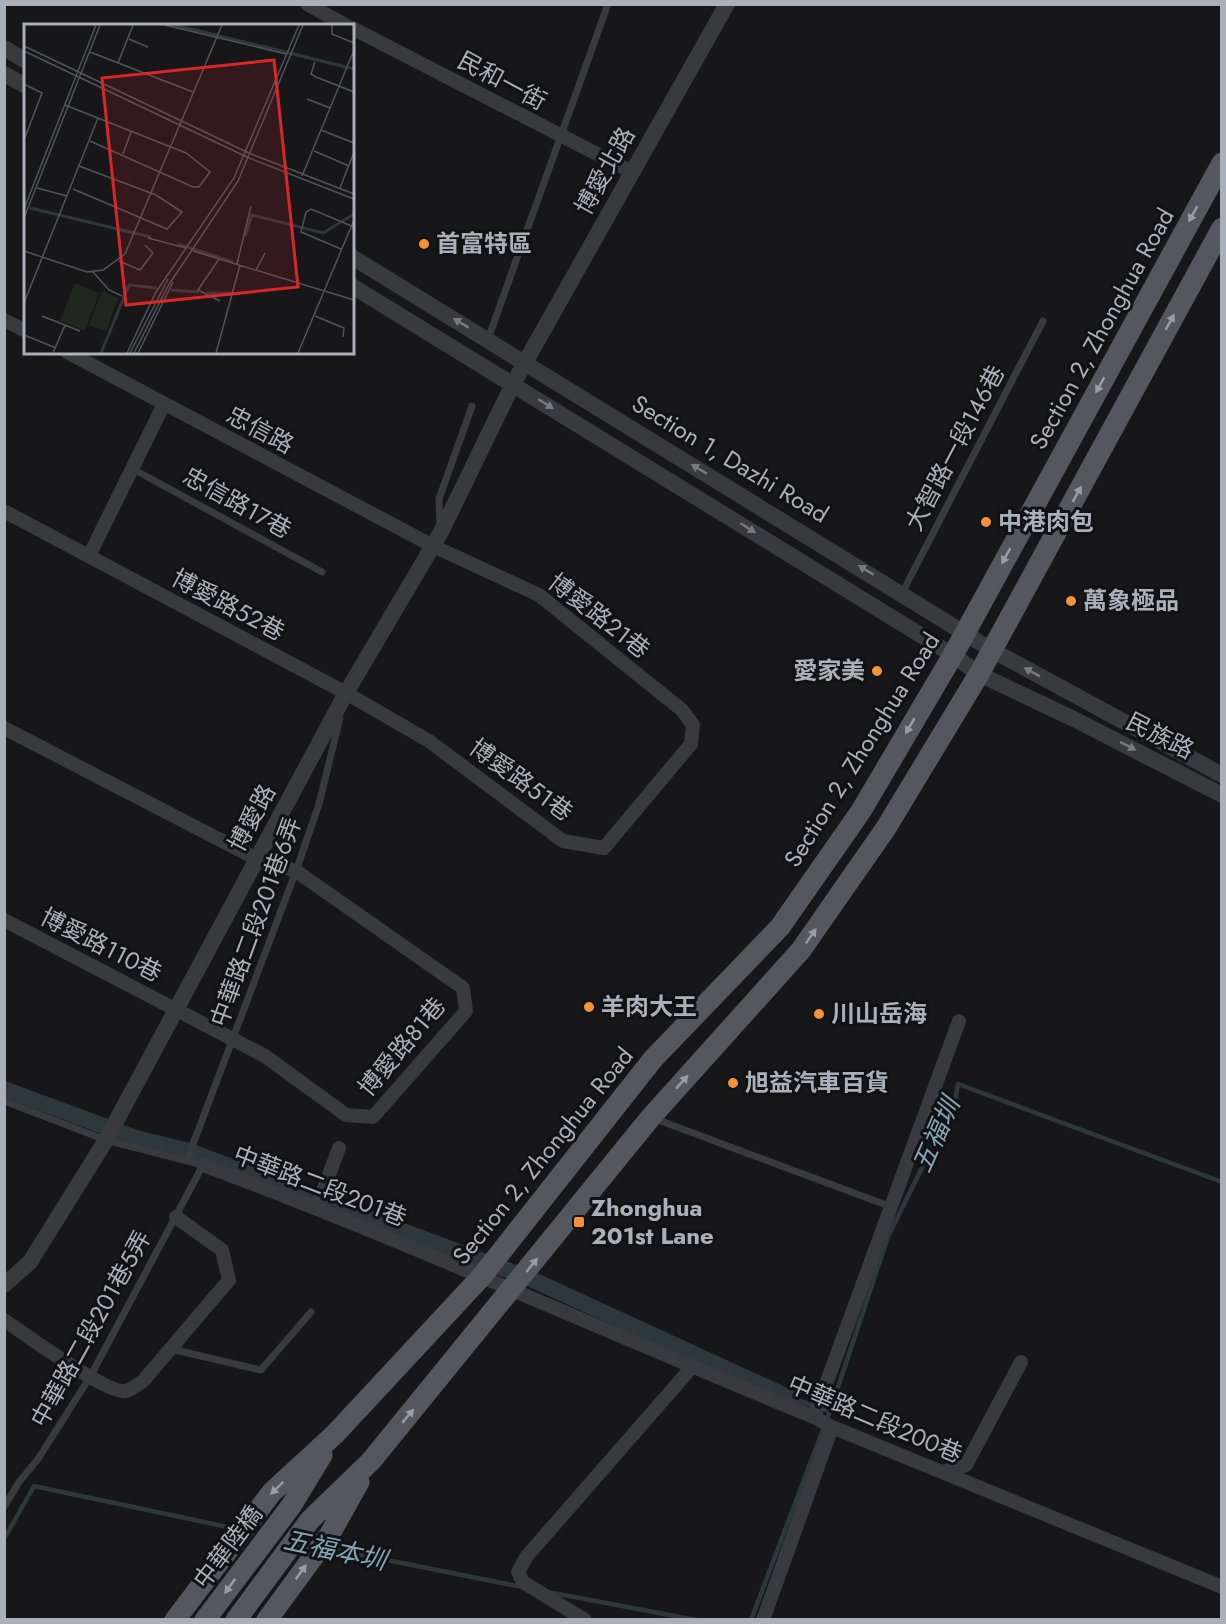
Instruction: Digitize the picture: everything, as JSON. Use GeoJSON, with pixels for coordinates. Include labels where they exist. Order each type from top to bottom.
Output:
{"type":"FeatureCollection","features":[{"type":"Feature","properties":{"kind":"main road","name":"Section 2, Zhonghua Road"},"geometry":{"type":"LineString","coordinates":[[175,1620],[272,1492],[335,1434],[482,1275],[653,1059],[780,927],[861,811],[952,655],[1221,163]]}},
{"type":"Feature","properties":{"kind":"main road"},"geometry":{"type":"LineString","coordinates":[[267,1620],[330,1534],[371,1461],[651,1117],[801,950],[886,828],[979,674],[1221,228]]}},
{"type":"Feature","properties":{"kind":"main road","name":"Section 2, Zhonghua Road"},"geometry":{"type":"LineString","coordinates":[[291,1506],[335,1434]]}},
{"type":"Feature","properties":{"kind":"main road","name":"中華陸橋"},"geometry":{"type":"LineString","coordinates":[[236,1620],[310,1520],[371,1461]]}},
{"type":"Feature","properties":{"kind":"main road","name":"中華陸橋"},"geometry":{"type":"LineString","coordinates":[[206,1620],[291,1506]]}},
{"type":"Feature","properties":{"kind":"street"},"geometry":{"type":"LineString","coordinates":[[307,4],[343,24]]}},
{"type":"Feature","properties":{"kind":"street","name":"博愛北路"},"geometry":{"type":"LineString","coordinates":[[526,363],[727,4]]}},
{"type":"Feature","properties":{"kind":"street","name":"民和一街"},"geometry":{"type":"LineString","coordinates":[[354,29],[632,172]]}},
{"type":"Feature","properties":{"kind":"street"},"geometry":{"type":"LineString","coordinates":[[4,48],[24,60]]}},
{"type":"Feature","properties":{"kind":"street"},"geometry":{"type":"LineString","coordinates":[[4,74],[24,85]]}},
{"type":"Feature","properties":{"kind":"street","name":"Section 1, Dazhi Road"},"geometry":{"type":"LineString","coordinates":[[354,258],[902,592],[992,650],[1083,700]]}},
{"type":"Feature","properties":{"kind":"street","name":"Section 1, Dazhi Road"},"geometry":{"type":"LineString","coordinates":[[354,287],[952,655],[979,674],[1076,720]]}},
{"type":"Feature","properties":{"kind":"street"},"geometry":{"type":"LineString","coordinates":[[4,320],[24,330]]}},
{"type":"Feature","properties":{"kind":"street","name":"忠信路"},"geometry":{"type":"LineString","coordinates":[[71,354],[164,404],[437,539]]}},
{"type":"Feature","properties":{"kind":"street","name":"博愛路"},"geometry":{"type":"LineString","coordinates":[[4,1285],[30,1262],[106,1140],[346,693],[437,539],[513,384],[526,363]]}},
{"type":"Feature","properties":{"kind":"street"},"geometry":{"type":"LineString","coordinates":[[89,556],[164,404]]}},
{"type":"Feature","properties":{"kind":"street","name":"博愛路52巷"},"geometry":{"type":"LineString","coordinates":[[4,511],[346,693]]}},
{"type":"Feature","properties":{"kind":"street","name":"博愛路21巷"},"geometry":{"type":"LineString","coordinates":[[437,539],[539,595],[682,710],[693,725]]}},
{"type":"Feature","properties":{"kind":"street","name":"博愛路51巷"},"geometry":{"type":"LineString","coordinates":[[346,693],[429,741],[562,840],[604,848],[691,744],[693,725]]}},
{"type":"Feature","properties":{"kind":"street","name":"民族路"},"geometry":{"type":"LineString","coordinates":[[1083,700],[1221,775]]}},
{"type":"Feature","properties":{"kind":"street","name":"民族路"},"geometry":{"type":"LineString","coordinates":[[1076,720],[1221,795]]}},
{"type":"Feature","properties":{"kind":"street","name":"博愛路81巷"},"geometry":{"type":"LineString","coordinates":[[4,728],[257,859],[296,870],[463,988],[466,1011],[373,1117],[346,1115],[264,1056],[177,1010]]}},
{"type":"Feature","properties":{"kind":"street","name":"博愛路110巷"},"geometry":{"type":"LineString","coordinates":[[4,920],[177,1010]]}},
{"type":"Feature","properties":{"kind":"street"},"geometry":{"type":"LineString","coordinates":[[814,1417],[889,1206],[959,1021]]}},
{"type":"Feature","properties":{"kind":"street"},"geometry":{"type":"LineString","coordinates":[[317,1207],[339,1148]]}},
{"type":"Feature","properties":{"kind":"street","name":"中華路二段201巷"},"geometry":{"type":"LineString","coordinates":[[203,1165],[317,1207],[512,1289]]}},
{"type":"Feature","properties":{"kind":"street"},"geometry":{"type":"LineString","coordinates":[[4,1320],[90,1377],[114,1390],[127,1391],[143,1382],[230,1280],[222,1250],[176,1217]]}},
{"type":"Feature","properties":{"kind":"street","name":"中華路二段200巷"},"geometry":{"type":"LineString","coordinates":[[512,1289],[814,1417],[832,1427],[1221,1587]]}},
{"type":"Feature","properties":{"kind":"street"},"geometry":{"type":"LineString","coordinates":[[941,1472],[966,1465],[1021,1362]]}},
{"type":"Feature","properties":{"kind":"street"},"geometry":{"type":"LineString","coordinates":[[585,1620],[523,1582],[518,1572],[527,1556],[692,1367]]}},
{"type":"Feature","properties":{"kind":"street"},"geometry":{"type":"LineString","coordinates":[[763,1620],[832,1427]]}},
{"type":"Feature","properties":{"kind":"lane"},"geometry":{"type":"LineString","coordinates":[[488,339],[608,4]]}},
{"type":"Feature","properties":{"kind":"lane","name":"大智路一段146巷"},"geometry":{"type":"LineString","coordinates":[[902,592],[1043,321]]}},
{"type":"Feature","properties":{"kind":"lane"},"geometry":{"type":"LineString","coordinates":[[437,539],[439,499],[472,406]]}},
{"type":"Feature","properties":{"kind":"lane","name":"忠信路17巷"},"geometry":{"type":"LineString","coordinates":[[133,469],[322,572]]}},
{"type":"Feature","properties":{"kind":"lane","name":"中華路二段201巷6弄"},"geometry":{"type":"LineString","coordinates":[[188,1160],[319,804],[346,693]]}},
{"type":"Feature","properties":{"kind":"lane","name":"中華路二段201巷"},"geometry":{"type":"LineString","coordinates":[[4,1101],[106,1140],[203,1165]]}},
{"type":"Feature","properties":{"kind":"lane"},"geometry":{"type":"LineString","coordinates":[[651,1117],[889,1206]]}},
{"type":"Feature","properties":{"kind":"lane","name":"中華路二段201巷5弄"},"geometry":{"type":"LineString","coordinates":[[4,1507],[19,1482],[38,1459],[90,1377],[203,1165]]}},
{"type":"Feature","properties":{"kind":"lane"},"geometry":{"type":"LineString","coordinates":[[171,1349],[261,1370],[311,1312]]}},
{"type":"Feature","properties":{"kind":"waterway","name":"五福圳"},"geometry":{"type":"LineString","coordinates":[[790,1398],[830,1411],[888,1237],[955,1100],[958,1084],[1222,1182]]}},
{"type":"Feature","properties":{"kind":"waterway"},"geometry":{"type":"LineString","coordinates":[[4,1089],[136,1138],[189,1151],[531,1279],[790,1398]]}},
{"type":"Feature","properties":{"kind":"waterway","name":"五福本圳"},"geometry":{"type":"LineString","coordinates":[[751,1620],[830,1411]]}},
{"type":"Feature","properties":{"kind":"waterway","name":"五福本圳"},"geometry":{"type":"LineString","coordinates":[[4,1539],[34,1486],[237,1529]]}},
{"type":"Feature","properties":{"kind":"waterway","name":"五福本圳"},"geometry":{"type":"LineString","coordinates":[[327,1548],[522,1587]]}},
{"type":"Feature","properties":{"kind":"waterway","name":"五福本圳"},"geometry":{"type":"LineString","coordinates":[[548,1592],[696,1620]]}},
{"type":"Feature","properties":{"kind":"place","name":"首富特區"},"geometry":{"type":"Point","coordinates":[424,244]}},
{"type":"Feature","properties":{"kind":"place","name":"中港肉包"},"geometry":{"type":"Point","coordinates":[986,522]}},
{"type":"Feature","properties":{"kind":"place","name":"萬象極品"},"geometry":{"type":"Point","coordinates":[1071,601]}},
{"type":"Feature","properties":{"kind":"place","name":"愛家美"},"geometry":{"type":"Point","coordinates":[877,671]}},
{"type":"Feature","properties":{"kind":"place","name":"羊肉大王"},"geometry":{"type":"Point","coordinates":[589,1007]}},
{"type":"Feature","properties":{"kind":"place","name":"川山岳海"},"geometry":{"type":"Point","coordinates":[819,1014]}},
{"type":"Feature","properties":{"kind":"place","name":"旭益汽車百貨"},"geometry":{"type":"Point","coordinates":[733,1083]}},
{"type":"Feature","properties":{"kind":"place","name":"Zhonghua 201st Lane"},"geometry":{"type":"Point","coordinates":[579,1222]}}]}
